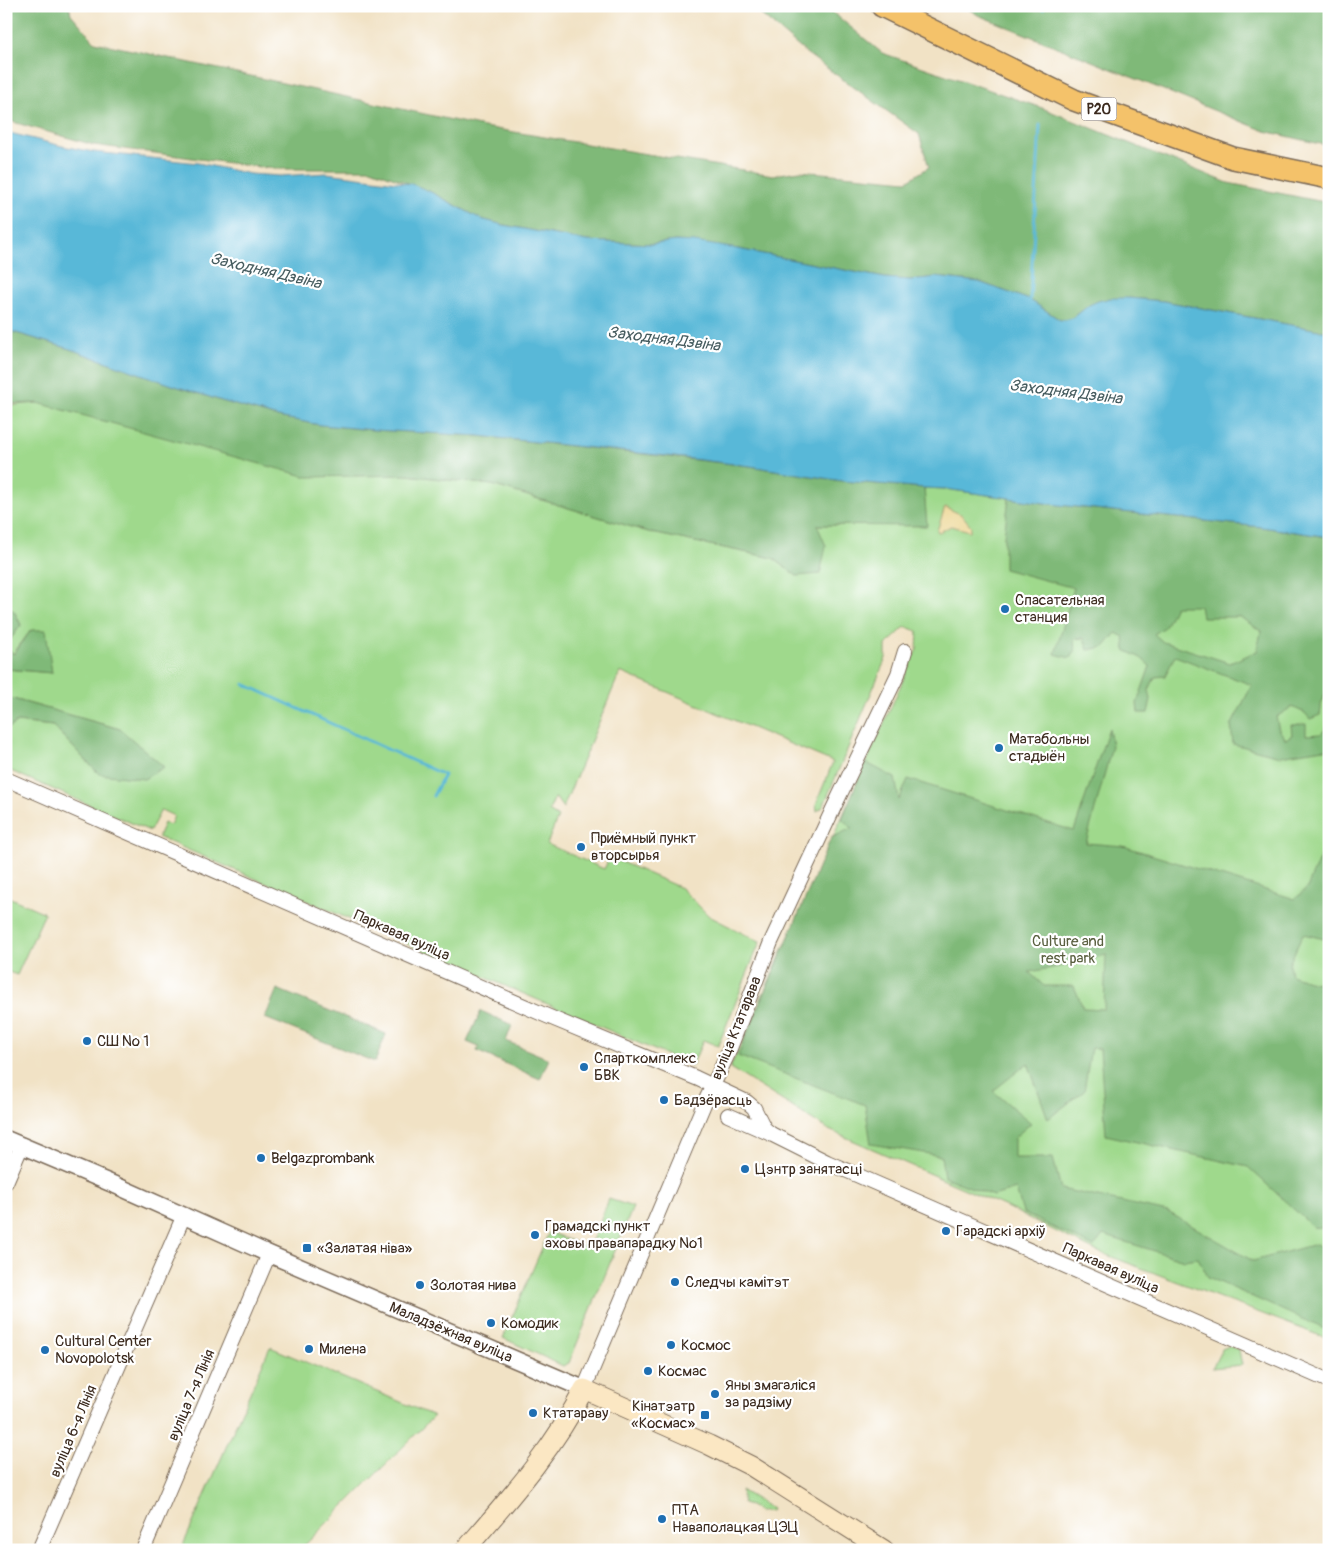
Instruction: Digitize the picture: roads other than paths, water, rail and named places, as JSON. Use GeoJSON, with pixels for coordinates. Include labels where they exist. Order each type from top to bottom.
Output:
{"type":"FeatureCollection","features":[{"type":"Feature","properties":{"kind":"main road","name":"Р20"},"geometry":{"type":"LineString","coordinates":[[882,6],[1074,100],[1233,158],[1329,178]]}},
{"type":"Feature","properties":{"kind":"main road","name":"вуліца Ктатарава"},"geometry":{"type":"LineString","coordinates":[[464,1550],[545,1454],[574,1409],[584,1389]]}},
{"type":"Feature","properties":{"kind":"main road","name":"Маладзёжная вуліца"},"geometry":{"type":"LineString","coordinates":[[584,1389],[751,1466],[884,1550]]}},
{"type":"Feature","properties":{"kind":"street","name":"вуліца Ктатарава"},"geometry":{"type":"LineString","coordinates":[[584,1389],[704,1104],[727,1056],[771,942],[898,674],[905,651]]}},
{"type":"Feature","properties":{"kind":"street","name":"Паркавая вуліца"},"geometry":{"type":"LineString","coordinates":[[6,779],[747,1102],[754,1108],[764,1128],[771,1134]]}},
{"type":"Feature","properties":{"kind":"street","name":"Паркавая вуліца"},"geometry":{"type":"LineString","coordinates":[[728,1116],[771,1134],[827,1162],[1329,1381]]}},
{"type":"Feature","properties":{"kind":"street","name":"Маладзёжная вуліца"},"geometry":{"type":"LineString","coordinates":[[6,1139],[584,1389]]}},
{"type":"Feature","properties":{"kind":"street"},"geometry":{"type":"LineString","coordinates":[[6,1182],[22,1146]]}},
{"type":"Feature","properties":{"kind":"street","name":"вуліца 6-я Лінія"},"geometry":{"type":"LineString","coordinates":[[39,1550],[184,1215]]}},
{"type":"Feature","properties":{"kind":"street","name":"вуліца 7-я Лінія"},"geometry":{"type":"LineString","coordinates":[[143,1550],[269,1254]]}},
{"type":"Feature","properties":{"kind":"water","name":"Заходняя Дзвіна"},"geometry":{"type":"Polygon","coordinates":[[[6,132],[94,152],[198,163],[250,174],[280,176],[327,173],[412,184],[481,219],[587,241],[652,244],[676,241],[695,242],[885,278],[910,280],[936,277],[979,282],[1030,300],[1060,320],[1073,318],[1089,305],[1098,301],[1110,298],[1129,298],[1164,301],[1329,332],[1329,537],[1261,527],[1058,505],[945,489],[842,481],[750,466],[666,456],[479,436],[320,425],[278,417],[225,402],[67,348],[6,330],[6,132]]]}},
{"type":"Feature","properties":{"kind":"waterway"},"geometry":{"type":"LineString","coordinates":[[1030,300],[1040,125]]}},
{"type":"Feature","properties":{"kind":"waterway"},"geometry":{"type":"LineString","coordinates":[[244,684],[444,775],[433,796]]}},
{"type":"Feature","properties":{"kind":"place","name":"Спасательная станция"},"geometry":{"type":"Point","coordinates":[1005,609]}},
{"type":"Feature","properties":{"kind":"place","name":"Матабольны стадыён"},"geometry":{"type":"Point","coordinates":[999,748]}},
{"type":"Feature","properties":{"kind":"place","name":"Приёмный пункт вторсырья"},"geometry":{"type":"Point","coordinates":[581,847]}},
{"type":"Feature","properties":{"kind":"place","name":"СШ № 1"},"geometry":{"type":"Point","coordinates":[87,1041]}},
{"type":"Feature","properties":{"kind":"place","name":"Спарткомплекс БВК"},"geometry":{"type":"Point","coordinates":[584,1067]}},
{"type":"Feature","properties":{"kind":"place","name":"Бадзёрасць"},"geometry":{"type":"Point","coordinates":[664,1100]}},
{"type":"Feature","properties":{"kind":"place","name":"Belgazprombank"},"geometry":{"type":"Point","coordinates":[261,1158]}},
{"type":"Feature","properties":{"kind":"place","name":"Цэнтр занятасці"},"geometry":{"type":"Point","coordinates":[745,1169]}},
{"type":"Feature","properties":{"kind":"place","name":"Гарадскі архіў"},"geometry":{"type":"Point","coordinates":[946,1231]}},
{"type":"Feature","properties":{"kind":"place","name":"Грамадскі пункт аховы правапарадку №1"},"geometry":{"type":"Point","coordinates":[535,1235]}},
{"type":"Feature","properties":{"kind":"place","name":"«Залатая ніва»"},"geometry":{"type":"Point","coordinates":[307,1248]}},
{"type":"Feature","properties":{"kind":"place","name":"Следчы камітэт"},"geometry":{"type":"Point","coordinates":[675,1282]}},
{"type":"Feature","properties":{"kind":"place","name":"Золотая нива"},"geometry":{"type":"Point","coordinates":[420,1285]}},
{"type":"Feature","properties":{"kind":"place","name":"Комодик"},"geometry":{"type":"Point","coordinates":[491,1323]}},
{"type":"Feature","properties":{"kind":"place","name":"Космос"},"geometry":{"type":"Point","coordinates":[671,1345]}},
{"type":"Feature","properties":{"kind":"place","name":"Милена"},"geometry":{"type":"Point","coordinates":[309,1349]}},
{"type":"Feature","properties":{"kind":"place","name":"Cultural Center Novopolotsk"},"geometry":{"type":"Point","coordinates":[45,1350]}},
{"type":"Feature","properties":{"kind":"place","name":"Космас"},"geometry":{"type":"Point","coordinates":[648,1371]}},
{"type":"Feature","properties":{"kind":"place","name":"Яны змагаліся за радзіму"},"geometry":{"type":"Point","coordinates":[715,1394]}},
{"type":"Feature","properties":{"kind":"place","name":"Ктатараву"},"geometry":{"type":"Point","coordinates":[533,1413]}},
{"type":"Feature","properties":{"kind":"place","name":"Кінатэатр «Космас»"},"geometry":{"type":"Point","coordinates":[705,1415]}},
{"type":"Feature","properties":{"kind":"place","name":"ПТА Наваполацкая ЦЭЦ"},"geometry":{"type":"Point","coordinates":[662,1519]}},
{"type":"Feature","properties":{"kind":"park label","name":"Culture and rest park"},"geometry":{"type":"Point","coordinates":[1068,950]}}]}
